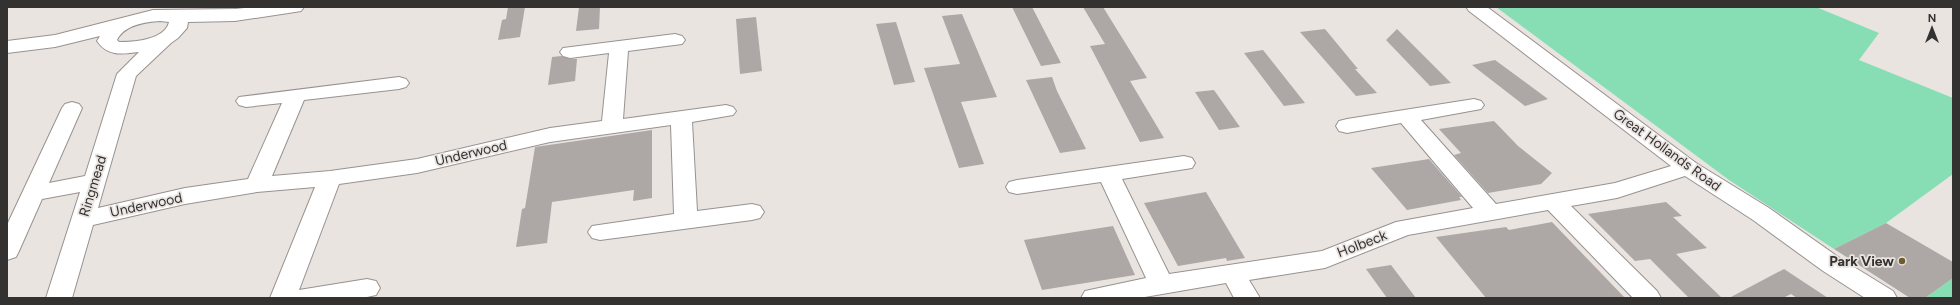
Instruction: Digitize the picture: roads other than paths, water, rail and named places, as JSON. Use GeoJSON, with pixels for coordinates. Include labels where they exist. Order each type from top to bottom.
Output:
{"type":"FeatureCollection","features":[{"type":"Feature","properties":{"kind":"street"},"geometry":{"type":"LineString","coordinates":[[127,74],[107,41],[108,36],[124,24],[142,7]]}},
{"type":"Feature","properties":{"kind":"street"},"geometry":{"type":"LineString","coordinates":[[7,47],[55,41],[124,24],[148,16],[170,13],[235,15],[295,7]]}},
{"type":"Feature","properties":{"kind":"street","name":"Great Hollands Road"},"geometry":{"type":"LineString","coordinates":[[1475,7],[1688,168],[1761,214],[1832,265],[1884,298]]}},
{"type":"Feature","properties":{"kind":"street","name":"Ringmead"},"geometry":{"type":"LineString","coordinates":[[59,298],[127,74],[179,25],[179,20],[170,13]]}},
{"type":"Feature","properties":{"kind":"street"},"geometry":{"type":"LineString","coordinates":[[55,41],[121,48],[142,46],[235,15]]}},
{"type":"Feature","properties":{"kind":"street"},"geometry":{"type":"LineString","coordinates":[[570,52],[675,40]]}},
{"type":"Feature","properties":{"kind":"street"},"geometry":{"type":"LineString","coordinates":[[612,126],[619,46]]}},
{"type":"Feature","properties":{"kind":"street"},"geometry":{"type":"LineString","coordinates":[[246,101],[399,83]]}},
{"type":"Feature","properties":{"kind":"street"},"geometry":{"type":"LineString","coordinates":[[257,185],[296,95]]}},
{"type":"Feature","properties":{"kind":"street"},"geometry":{"type":"LineString","coordinates":[[1347,126],[1474,105]]}},
{"type":"Feature","properties":{"kind":"street"},"geometry":{"type":"LineString","coordinates":[[7,251],[72,108]]}},
{"type":"Feature","properties":{"kind":"street","name":"Underwood"},"geometry":{"type":"LineString","coordinates":[[83,219],[185,196],[257,185],[330,178],[417,166],[550,135],[726,111]]}},
{"type":"Feature","properties":{"kind":"street"},"geometry":{"type":"LineString","coordinates":[[1406,116],[1490,212]]}},
{"type":"Feature","properties":{"kind":"street"},"geometry":{"type":"LineString","coordinates":[[681,118],[686,220]]}},
{"type":"Feature","properties":{"kind":"street"},"geometry":{"type":"LineString","coordinates":[[1017,187],[1184,163]]}},
{"type":"Feature","properties":{"kind":"street","name":"Holbeck"},"geometry":{"type":"LineString","coordinates":[[1094,298],[1162,284],[1325,259],[1404,228],[1617,190],[1688,168]]}},
{"type":"Feature","properties":{"kind":"street"},"geometry":{"type":"LineString","coordinates":[[1108,174],[1162,284]]}},
{"type":"Feature","properties":{"kind":"street"},"geometry":{"type":"LineString","coordinates":[[283,298],[330,178]]}},
{"type":"Feature","properties":{"kind":"street"},"geometry":{"type":"LineString","coordinates":[[34,193],[94,182]]}},
{"type":"Feature","properties":{"kind":"street"},"geometry":{"type":"LineString","coordinates":[[1554,202],[1648,298]]}},
{"type":"Feature","properties":{"kind":"street"},"geometry":{"type":"LineString","coordinates":[[600,232],[752,212]]}},
{"type":"Feature","properties":{"kind":"street"},"geometry":{"type":"LineString","coordinates":[[1233,274],[1247,298]]}},
{"type":"Feature","properties":{"kind":"street"},"geometry":{"type":"LineString","coordinates":[[303,298],[367,288]]}},
{"type":"Feature","properties":{"kind":"place","name":"Park View"},"geometry":{"type":"Point","coordinates":[1902,261]}}]}
